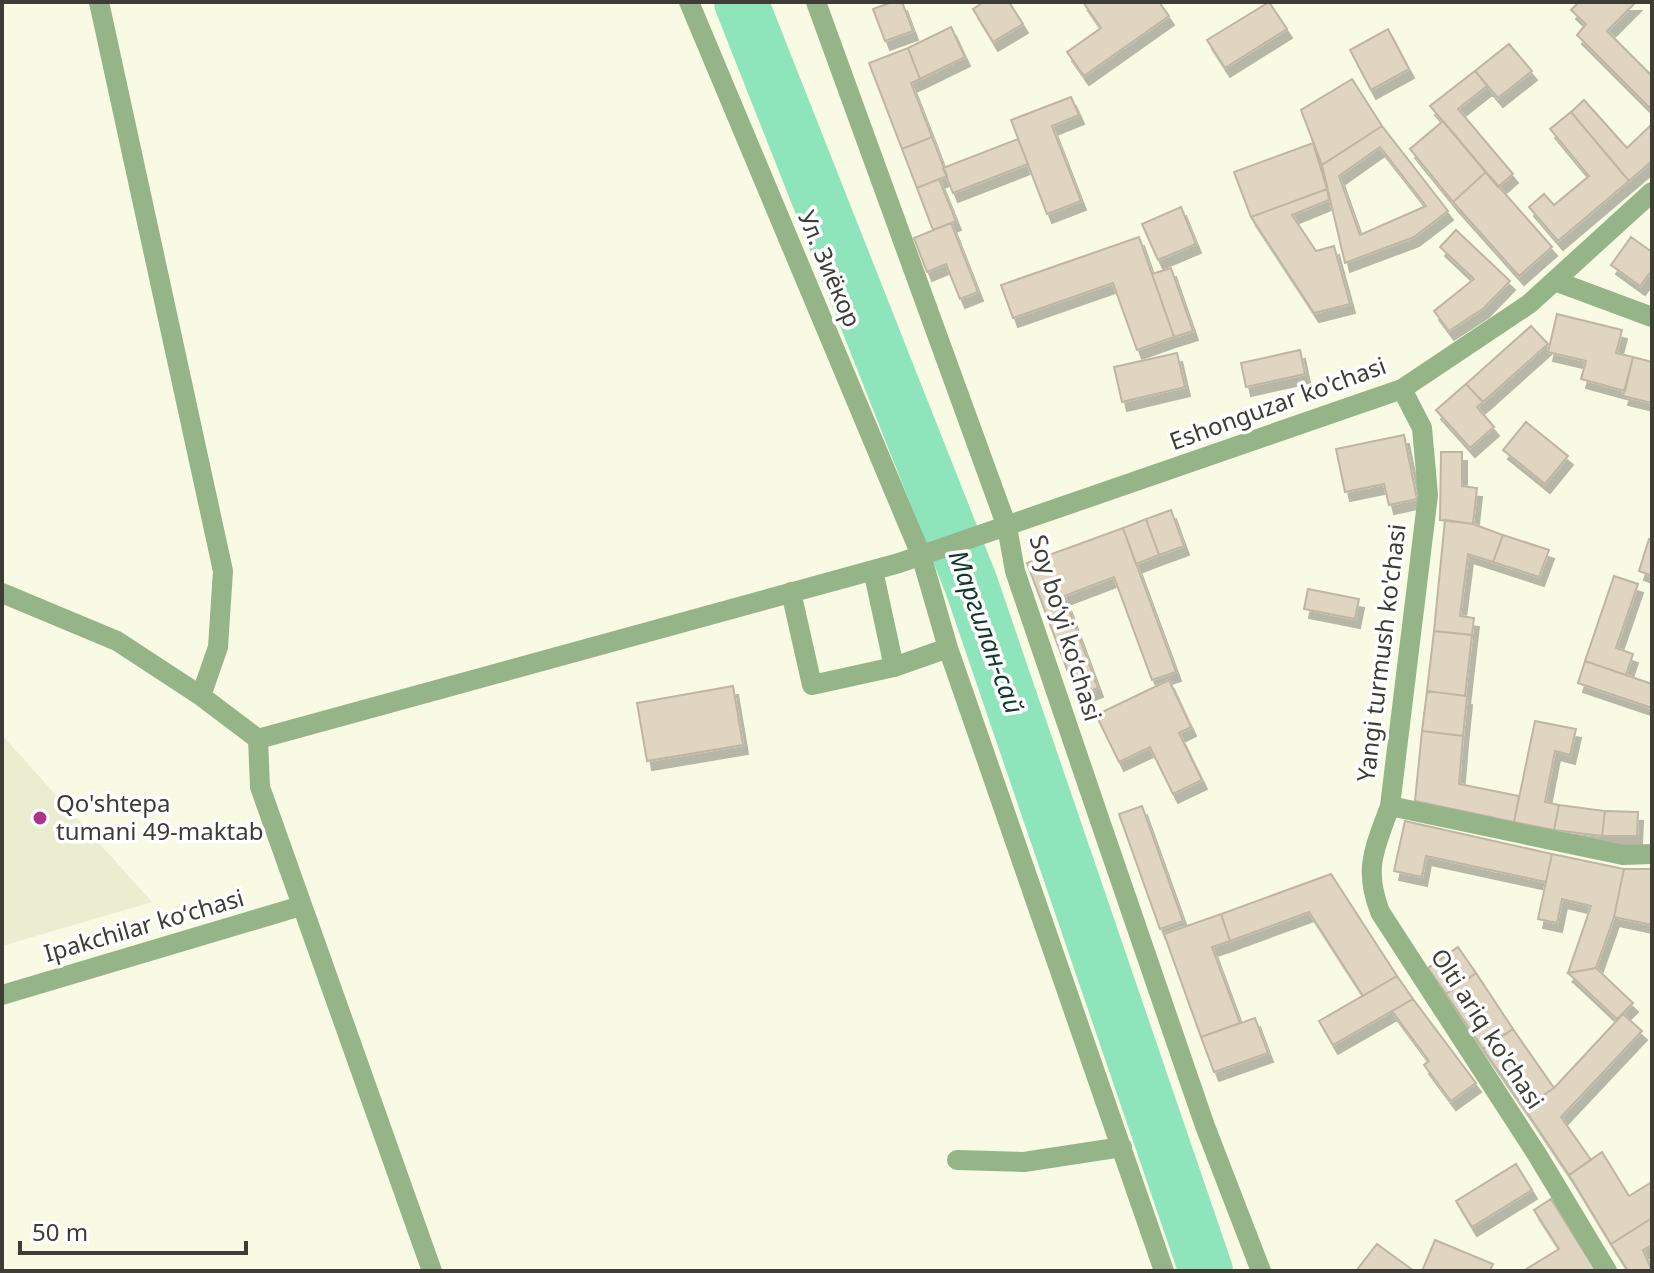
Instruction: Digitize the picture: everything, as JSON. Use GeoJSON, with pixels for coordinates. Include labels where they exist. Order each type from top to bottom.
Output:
{"type":"FeatureCollection","features":[{"type":"Feature","properties":{"kind":"street"},"geometry":{"type":"LineString","coordinates":[[99,2],[223,571],[218,647],[201,696]]}},
{"type":"Feature","properties":{"kind":"street","name":"Ул. Зиёкор"},"geometry":{"type":"LineString","coordinates":[[689,2],[921,555],[948,648],[1164,1271]]}},
{"type":"Feature","properties":{"kind":"street","name":"Soy boʻyi koʻchasi"},"geometry":{"type":"LineString","coordinates":[[816,2],[1007,527],[1015,571],[1099,818],[1205,1126],[1261,1271]]}},
{"type":"Feature","properties":{"kind":"street","name":"Eshonguzar ko'chasi"},"geometry":{"type":"LineString","coordinates":[[258,739],[899,563],[1402,389],[1529,304],[1652,192]]}},
{"type":"Feature","properties":{"kind":"street"},"geometry":{"type":"LineString","coordinates":[[1555,281],[1652,317]]}},
{"type":"Feature","properties":{"kind":"street","name":"Yangi turmush ko'chasi"},"geometry":{"type":"LineString","coordinates":[[1402,389],[1422,428],[1428,495],[1390,806],[1623,855],[1652,854]]}},
{"type":"Feature","properties":{"kind":"street"},"geometry":{"type":"LineString","coordinates":[[873,570],[894,667]]}},
{"type":"Feature","properties":{"kind":"street"},"geometry":{"type":"LineString","coordinates":[[791,592],[812,685],[894,667],[948,648]]}},
{"type":"Feature","properties":{"kind":"street"},"geometry":{"type":"LineString","coordinates":[[2,593],[117,641],[201,696],[258,739],[260,787],[432,1271]]}},
{"type":"Feature","properties":{"kind":"street","name":"Olti ariq ko'chasi"},"geometry":{"type":"LineString","coordinates":[[1390,806],[1370,864],[1371,889],[1380,912],[1538,1156],[1607,1271]]}},
{"type":"Feature","properties":{"kind":"street","name":"Ipakchilar koʻchasi"},"geometry":{"type":"LineString","coordinates":[[2,995],[301,906]]}},
{"type":"Feature","properties":{"kind":"street"},"geometry":{"type":"LineString","coordinates":[[957,1160],[1024,1162],[1122,1147]]}},
{"type":"Feature","properties":{"kind":"shaded area","name":"Qo'shtepa tumani 49-maktab"},"geometry":{"type":"Polygon","coordinates":[[[2,735],[152,902],[2,946],[2,735]]]}},
{"type":"Feature","properties":{"kind":"building"},"geometry":{"type":"Polygon","coordinates":[[[902,2],[913,31],[885,41],[873,9],[902,2]]]}},
{"type":"Feature","properties":{"kind":"building"},"geometry":{"type":"Polygon","coordinates":[[[984,2],[1009,2],[1023,24],[993,42],[973,9],[984,2]]]}},
{"type":"Feature","properties":{"kind":"building"},"geometry":{"type":"Polygon","coordinates":[[[1083,2],[1159,2],[1169,16],[1084,76],[1067,52],[1101,28],[1083,2]]]}},
{"type":"Feature","properties":{"kind":"building"},"geometry":{"type":"Polygon","coordinates":[[[1269,2],[1287,29],[1225,68],[1207,40],[1269,2]]]}},
{"type":"Feature","properties":{"kind":"building"},"geometry":{"type":"Polygon","coordinates":[[[1579,2],[1636,2],[1607,31],[1652,76],[1652,110],[1577,35],[1586,24],[1571,10],[1579,2]]]}},
{"type":"Feature","properties":{"kind":"building"},"geometry":{"type":"Polygon","coordinates":[[[951,27],[965,57],[920,79],[908,48],[951,27]]]}},
{"type":"Feature","properties":{"kind":"building"},"geometry":{"type":"Polygon","coordinates":[[[1388,29],[1409,69],[1371,90],[1350,50],[1388,29]]]}},
{"type":"Feature","properties":{"kind":"building"},"geometry":{"type":"Polygon","coordinates":[[[1509,44],[1532,71],[1498,98],[1475,71],[1509,44]]]}},
{"type":"Feature","properties":{"kind":"building"},"geometry":{"type":"Polygon","coordinates":[[[908,48],[920,79],[911,83],[932,137],[902,149],[869,63],[908,48]]]}},
{"type":"Feature","properties":{"kind":"building"},"geometry":{"type":"Polygon","coordinates":[[[1475,71],[1487,86],[1458,109],[1513,174],[1498,187],[1430,106],[1475,71]]]}},
{"type":"Feature","properties":{"kind":"building"},"geometry":{"type":"Polygon","coordinates":[[[1352,79],[1382,126],[1322,165],[1301,110],[1352,79]]]}},
{"type":"Feature","properties":{"kind":"building"},"geometry":{"type":"Polygon","coordinates":[[[1071,97],[1079,115],[1052,126],[1081,201],[1047,214],[1011,120],[1071,97]]]}},
{"type":"Feature","properties":{"kind":"building"},"geometry":{"type":"Polygon","coordinates":[[[1584,100],[1627,148],[1652,124],[1652,161],[1629,181],[1571,112],[1584,100]]]}},
{"type":"Feature","properties":{"kind":"building"},"geometry":{"type":"Polygon","coordinates":[[[1571,112],[1629,181],[1558,241],[1529,207],[1544,194],[1554,205],[1589,176],[1550,129],[1571,112]]]}},
{"type":"Feature","properties":{"kind":"building"},"geometry":{"type":"Polygon","coordinates":[[[1443,121],[1486,172],[1453,202],[1410,149],[1443,121]]]}},
{"type":"Feature","properties":{"kind":"building"},"geometry":{"type":"Polygon","coordinates":[[[1382,126],[1448,211],[1414,237],[1345,263],[1322,165],[1382,126]],[[1380,147],[1339,176],[1360,235],[1426,206],[1380,147]]]}},
{"type":"Feature","properties":{"kind":"building"},"geometry":{"type":"Polygon","coordinates":[[[932,137],[947,176],[917,188],[902,149],[932,137]]]}},
{"type":"Feature","properties":{"kind":"building"},"geometry":{"type":"Polygon","coordinates":[[[1018,139],[1028,164],[953,193],[943,168],[1018,139]]]}},
{"type":"Feature","properties":{"kind":"building"},"geometry":{"type":"Polygon","coordinates":[[[1313,143],[1327,189],[1251,217],[1234,172],[1313,143]]]}},
{"type":"Feature","properties":{"kind":"building"},"geometry":{"type":"Polygon","coordinates":[[[1486,172],[1552,247],[1519,276],[1453,202],[1486,172]]]}},
{"type":"Feature","properties":{"kind":"building"},"geometry":{"type":"Polygon","coordinates":[[[939,179],[956,221],[933,230],[917,188],[939,179]]]}},
{"type":"Feature","properties":{"kind":"building"},"geometry":{"type":"Polygon","coordinates":[[[1327,189],[1329,200],[1292,215],[1316,251],[1334,246],[1350,304],[1314,313],[1251,217],[1327,189]]]}},
{"type":"Feature","properties":{"kind":"building"},"geometry":{"type":"Polygon","coordinates":[[[1181,207],[1196,244],[1158,260],[1142,224],[1181,207]]]}},
{"type":"Feature","properties":{"kind":"building"},"geometry":{"type":"Polygon","coordinates":[[[951,223],[978,292],[960,299],[946,264],[927,272],[914,238],[951,223]]]}},
{"type":"Feature","properties":{"kind":"building"},"geometry":{"type":"Polygon","coordinates":[[[1456,230],[1510,281],[1484,308],[1449,331],[1434,311],[1474,279],[1440,247],[1456,230]]]}},
{"type":"Feature","properties":{"kind":"building"},"geometry":{"type":"Polygon","coordinates":[[[1139,237],[1174,337],[1137,350],[1113,283],[1013,318],[1001,285],[1139,237]]]}},
{"type":"Feature","properties":{"kind":"building"},"geometry":{"type":"Polygon","coordinates":[[[1631,237],[1652,252],[1652,270],[1640,286],[1611,265],[1631,237]]]}},
{"type":"Feature","properties":{"kind":"building"},"geometry":{"type":"Polygon","coordinates":[[[1171,268],[1193,331],[1174,337],[1152,274],[1171,268]]]}},
{"type":"Feature","properties":{"kind":"building"},"geometry":{"type":"Polygon","coordinates":[[[1557,314],[1622,330],[1616,353],[1633,357],[1625,391],[1581,379],[1586,361],[1548,352],[1557,314]]]}},
{"type":"Feature","properties":{"kind":"building"},"geometry":{"type":"Polygon","coordinates":[[[1531,326],[1548,344],[1483,402],[1466,384],[1531,326]]]}},
{"type":"Feature","properties":{"kind":"building"},"geometry":{"type":"Polygon","coordinates":[[[1300,350],[1305,374],[1246,387],[1241,363],[1300,350]]]}},
{"type":"Feature","properties":{"kind":"building"},"geometry":{"type":"Polygon","coordinates":[[[1177,353],[1185,387],[1122,402],[1114,367],[1177,353]]]}},
{"type":"Feature","properties":{"kind":"building"},"geometry":{"type":"Polygon","coordinates":[[[1633,357],[1652,362],[1652,403],[1623,396],[1633,357]]]}},
{"type":"Feature","properties":{"kind":"building"},"geometry":{"type":"Polygon","coordinates":[[[1466,384],[1483,402],[1477,407],[1494,427],[1470,448],[1436,410],[1466,384]]]}},
{"type":"Feature","properties":{"kind":"building"},"geometry":{"type":"Polygon","coordinates":[[[1526,422],[1568,456],[1545,484],[1503,450],[1526,422]]]}},
{"type":"Feature","properties":{"kind":"building"},"geometry":{"type":"Polygon","coordinates":[[[1404,435],[1417,499],[1389,505],[1384,484],[1345,492],[1336,449],[1404,435]]]}},
{"type":"Feature","properties":{"kind":"building"},"geometry":{"type":"Polygon","coordinates":[[[1441,452],[1462,452],[1462,486],[1477,488],[1473,524],[1440,520],[1441,452]]]}},
{"type":"Feature","properties":{"kind":"building"},"geometry":{"type":"Polygon","coordinates":[[[1171,510],[1184,546],[1159,555],[1146,519],[1171,510]]]}},
{"type":"Feature","properties":{"kind":"building"},"geometry":{"type":"Polygon","coordinates":[[[1146,519],[1159,555],[1136,564],[1123,528],[1146,519]]]}},
{"type":"Feature","properties":{"kind":"building"},"geometry":{"type":"Polygon","coordinates":[[[1445,520],[1473,524],[1503,535],[1493,562],[1468,554],[1460,616],[1474,618],[1472,635],[1434,631],[1445,520]]]}},
{"type":"Feature","properties":{"kind":"building"},"geometry":{"type":"Polygon","coordinates":[[[1123,528],[1176,672],[1152,680],[1114,577],[1064,596],[1098,688],[1077,696],[1027,563],[1123,528]]]}},
{"type":"Feature","properties":{"kind":"building"},"geometry":{"type":"Polygon","coordinates":[[[1503,535],[1549,550],[1539,577],[1493,562],[1503,535]]]}},
{"type":"Feature","properties":{"kind":"building"},"geometry":{"type":"Polygon","coordinates":[[[1649,539],[1652,540],[1652,576],[1639,571],[1649,539]]]}},
{"type":"Feature","properties":{"kind":"building"},"geometry":{"type":"Polygon","coordinates":[[[1614,576],[1638,584],[1616,648],[1633,654],[1626,675],[1585,661],[1614,576]]]}},
{"type":"Feature","properties":{"kind":"building"},"geometry":{"type":"Polygon","coordinates":[[[1308,589],[1359,599],[1355,619],[1304,609],[1308,589]]]}},
{"type":"Feature","properties":{"kind":"building"},"geometry":{"type":"Polygon","coordinates":[[[1434,631],[1472,635],[1465,696],[1427,691],[1434,631]]]}},
{"type":"Feature","properties":{"kind":"building"},"geometry":{"type":"Polygon","coordinates":[[[1585,661],[1652,684],[1652,708],[1578,683],[1585,661]]]}},
{"type":"Feature","properties":{"kind":"building"},"geometry":{"type":"Polygon","coordinates":[[[1169,680],[1191,727],[1179,733],[1202,780],[1173,794],[1150,747],[1119,762],[1096,715],[1169,680]]]}},
{"type":"Feature","properties":{"kind":"building"},"geometry":{"type":"Polygon","coordinates":[[[733,686],[743,745],[647,761],[637,703],[733,686]]]}},
{"type":"Feature","properties":{"kind":"building"},"geometry":{"type":"Polygon","coordinates":[[[1427,691],[1467,696],[1463,736],[1422,731],[1427,691]]]}},
{"type":"Feature","properties":{"kind":"building"},"geometry":{"type":"Polygon","coordinates":[[[1535,721],[1576,729],[1570,755],[1555,751],[1545,802],[1559,805],[1554,830],[1514,822],[1535,721]]]}},
{"type":"Feature","properties":{"kind":"building"},"geometry":{"type":"Polygon","coordinates":[[[1422,731],[1463,736],[1459,784],[1519,796],[1514,822],[1415,801],[1422,731]]]}},
{"type":"Feature","properties":{"kind":"building"},"geometry":{"type":"Polygon","coordinates":[[[1559,805],[1605,811],[1602,836],[1554,830],[1559,805]]]}},
{"type":"Feature","properties":{"kind":"building"},"geometry":{"type":"Polygon","coordinates":[[[1142,806],[1183,921],[1160,929],[1119,814],[1142,806]]]}},
{"type":"Feature","properties":{"kind":"building"},"geometry":{"type":"Polygon","coordinates":[[[1605,811],[1638,812],[1637,836],[1602,836],[1605,811]]]}},
{"type":"Feature","properties":{"kind":"building"},"geometry":{"type":"Polygon","coordinates":[[[1405,821],[1552,854],[1546,882],[1426,856],[1422,877],[1394,871],[1405,821]]]}},
{"type":"Feature","properties":{"kind":"building"},"geometry":{"type":"Polygon","coordinates":[[[1552,854],[1624,869],[1614,917],[1596,968],[1568,973],[1591,906],[1562,899],[1557,923],[1538,919],[1552,854]]]}},
{"type":"Feature","properties":{"kind":"building"},"geometry":{"type":"Polygon","coordinates":[[[1624,869],[1652,869],[1652,925],[1614,917],[1624,869]]]}},
{"type":"Feature","properties":{"kind":"building"},"geometry":{"type":"Polygon","coordinates":[[[1331,874],[1397,976],[1363,996],[1309,912],[1230,941],[1221,914],[1331,874]]]}},
{"type":"Feature","properties":{"kind":"building"},"geometry":{"type":"Polygon","coordinates":[[[1221,914],[1230,941],[1212,947],[1240,1023],[1201,1037],[1164,934],[1221,914]]]}},
{"type":"Feature","properties":{"kind":"building"},"geometry":{"type":"Polygon","coordinates":[[[1458,947],[1476,973],[1446,994],[1428,968],[1458,947]]]}},
{"type":"Feature","properties":{"kind":"building"},"geometry":{"type":"Polygon","coordinates":[[[1596,968],[1633,1003],[1617,1019],[1568,973],[1596,968]]]}},
{"type":"Feature","properties":{"kind":"building"},"geometry":{"type":"Polygon","coordinates":[[[1476,973],[1513,1029],[1483,1049],[1446,994],[1476,973]]]}},
{"type":"Feature","properties":{"kind":"building"},"geometry":{"type":"Polygon","coordinates":[[[1397,976],[1413,999],[1333,1045],[1319,1021],[1397,976]]]}},
{"type":"Feature","properties":{"kind":"building"},"geometry":{"type":"Polygon","coordinates":[[[1413,999],[1476,1083],[1451,1101],[1424,1065],[1429,1061],[1392,1011],[1413,999]]]}},
{"type":"Feature","properties":{"kind":"building"},"geometry":{"type":"Polygon","coordinates":[[[1623,1014],[1642,1031],[1561,1117],[1591,1160],[1569,1175],[1524,1108],[1554,1088],[1623,1014]]]}},
{"type":"Feature","properties":{"kind":"building"},"geometry":{"type":"Polygon","coordinates":[[[1255,1018],[1268,1053],[1214,1072],[1201,1037],[1255,1018]]]}},
{"type":"Feature","properties":{"kind":"building"},"geometry":{"type":"Polygon","coordinates":[[[1513,1029],[1554,1088],[1524,1108],[1483,1049],[1513,1029]]]}},
{"type":"Feature","properties":{"kind":"building"},"geometry":{"type":"Polygon","coordinates":[[[1602,1152],[1629,1196],[1652,1182],[1652,1218],[1611,1244],[1569,1175],[1602,1152]]]}},
{"type":"Feature","properties":{"kind":"building"},"geometry":{"type":"Polygon","coordinates":[[[1516,1164],[1532,1190],[1472,1227],[1456,1201],[1516,1164]]]}},
{"type":"Feature","properties":{"kind":"building"},"geometry":{"type":"Polygon","coordinates":[[[1551,1199],[1596,1271],[1523,1271],[1559,1249],[1534,1210],[1551,1199]]]}},
{"type":"Feature","properties":{"kind":"building"},"geometry":{"type":"Polygon","coordinates":[[[1652,1218],[1652,1245],[1643,1250],[1652,1271],[1628,1271],[1611,1244],[1652,1218]]]}},
{"type":"Feature","properties":{"kind":"building"},"geometry":{"type":"Polygon","coordinates":[[[1435,1240],[1493,1264],[1490,1271],[1422,1271],[1435,1240]]]}},
{"type":"Feature","properties":{"kind":"building"},"geometry":{"type":"Polygon","coordinates":[[[1377,1244],[1414,1271],[1356,1271],[1377,1244]]]}},
{"type":"Feature","properties":{"kind":"waterway","name":"Маргилан-сай"},"geometry":{"type":"LineString","coordinates":[[741,2],[971,584],[1206,1271]]}},
{"type":"Feature","properties":{"kind":"place","name":"Qo'shtepa tumani 49-maktab"},"geometry":{"type":"Point","coordinates":[40,818]}}]}
